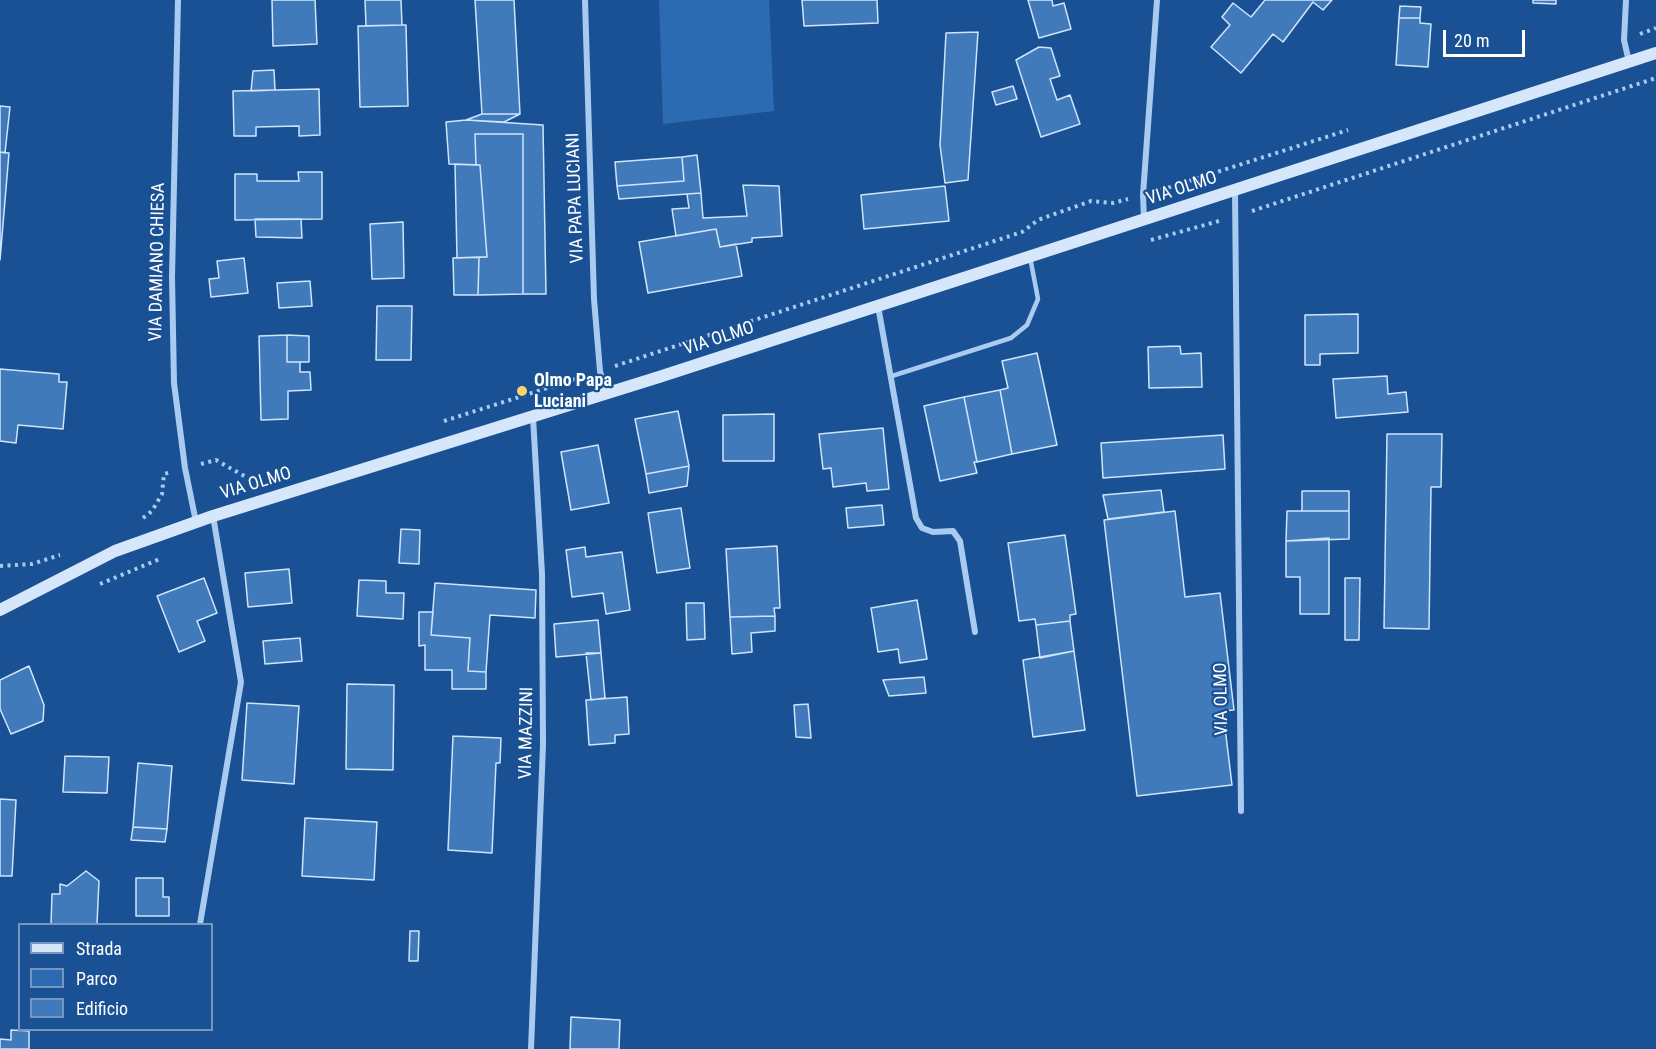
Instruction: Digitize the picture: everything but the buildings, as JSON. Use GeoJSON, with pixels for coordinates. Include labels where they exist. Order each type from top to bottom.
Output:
{"type":"FeatureCollection","features":[{"type":"Feature","properties":{"kind":"street","name":"VIA DAMIANO CHIESA"},"geometry":{"type":"LineString","coordinates":[[178,0],[172,277],[174,383],[185,468],[196,522]]}},
{"type":"Feature","properties":{"kind":"street","name":"VIA PAPA LUCIANI"},"geometry":{"type":"LineString","coordinates":[[585,0],[594,299],[600,371],[606,393]]}},
{"type":"Feature","properties":{"kind":"street"},"geometry":{"type":"LineString","coordinates":[[1144,220],[1143,195],[1157,0]]}},
{"type":"Feature","properties":{"kind":"street"},"geometry":{"type":"LineString","coordinates":[[1626,0],[1624,40],[1629,62]]}},
{"type":"Feature","properties":{"kind":"street","name":"VIA OLMO"},"geometry":{"type":"LineString","coordinates":[[0,610],[114,551],[213,516],[533,417],[1656,53]]}},
{"type":"Feature","properties":{"kind":"street","name":"VIA OLMO"},"geometry":{"type":"LineString","coordinates":[[1235,191],[1241,811]]}},
{"type":"Feature","properties":{"kind":"street"},"geometry":{"type":"LineString","coordinates":[[878,306],[916,518],[922,528],[933,532],[953,531],[960,541],[975,632]]}},
{"type":"Feature","properties":{"kind":"street","name":"VIA MAZZINI"},"geometry":{"type":"LineString","coordinates":[[531,1049],[543,745],[542,574],[533,417]]}},
{"type":"Feature","properties":{"kind":"street","name":"VIA OLMO"},"geometry":{"type":"LineString","coordinates":[[200,923],[241,682],[213,516]]}},
{"type":"Feature","properties":{"kind":"lane"},"geometry":{"type":"LineString","coordinates":[[892,376],[1011,338],[1027,325],[1038,299],[1029,257]]}},
{"type":"Feature","properties":{"kind":"path"},"geometry":{"type":"LineString","coordinates":[[1624,40],[1656,28]]}},
{"type":"Feature","properties":{"kind":"path"},"geometry":{"type":"LineString","coordinates":[[443,421],[1022,232],[1038,220],[1090,201],[1113,203],[1143,195],[1337,132],[1355,129]]}},
{"type":"Feature","properties":{"kind":"path"},"geometry":{"type":"LineString","coordinates":[[216,460],[251,481],[262,478]]}},
{"type":"Feature","properties":{"kind":"path"},"geometry":{"type":"LineString","coordinates":[[135,523],[152,511],[162,494],[164,474]]}},
{"type":"Feature","properties":{"kind":"path"},"geometry":{"type":"LineString","coordinates":[[0,566],[33,564],[68,551]]}},
{"type":"Feature","properties":{"kind":"green space"},"geometry":{"type":"Polygon","coordinates":[[[659,0],[769,0],[774,111],[663,124],[659,0]]]}},
{"type":"Feature","properties":{"kind":"place","name":"Olmo Papa Luciani"},"geometry":{"type":"Point","coordinates":[522,391]}}]}
